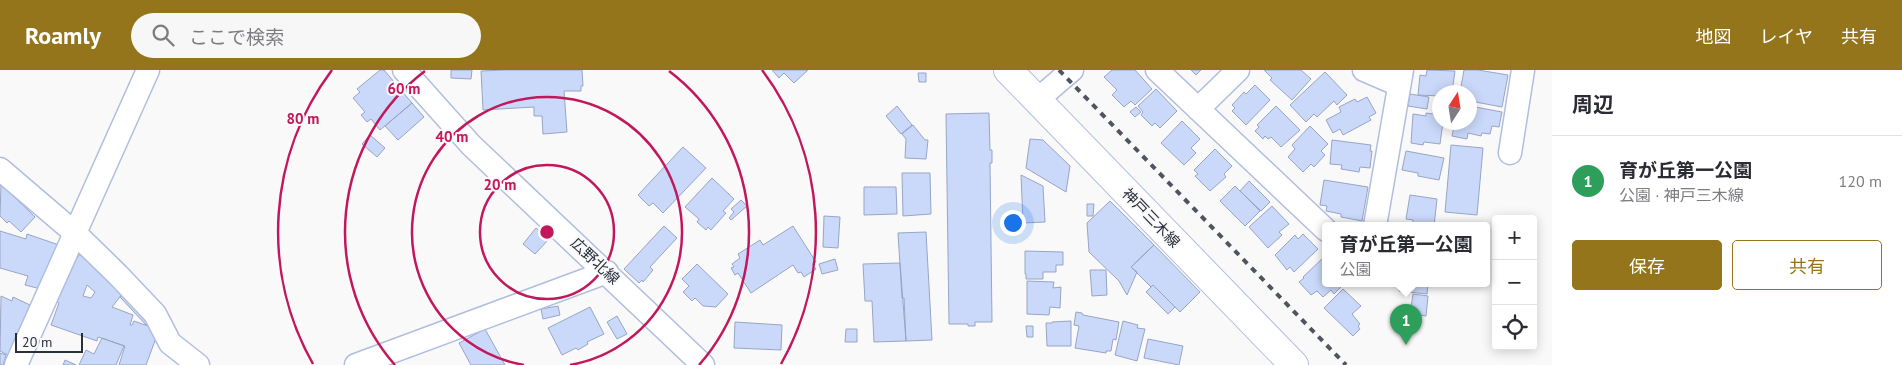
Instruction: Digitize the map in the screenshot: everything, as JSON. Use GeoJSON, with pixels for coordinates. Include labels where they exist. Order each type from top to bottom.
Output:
{"type":"FeatureCollection","features":[{"type":"Feature","properties":{"kind":"main road","name":"神戸三木線"},"geometry":{"type":"LineString","coordinates":[[1008,70],[1294,365]]}},
{"type":"Feature","properties":{"kind":"street"},"geometry":{"type":"LineString","coordinates":[[16,365],[148,70]]}},
{"type":"Feature","properties":{"kind":"street","name":"広野北線"},"geometry":{"type":"LineString","coordinates":[[404,70],[471,145],[703,365]]}},
{"type":"Feature","properties":{"kind":"street"},"geometry":{"type":"LineString","coordinates":[[1037,100],[1072,70]]}},
{"type":"Feature","properties":{"kind":"street"},"geometry":{"type":"LineString","coordinates":[[1157,70],[1322,226]]}},
{"type":"Feature","properties":{"kind":"street"},"geometry":{"type":"LineString","coordinates":[[1198,109],[1238,70]]}},
{"type":"Feature","properties":{"kind":"street"},"geometry":{"type":"LineString","coordinates":[[1364,70],[1400,77],[1376,222]]}},
{"type":"Feature","properties":{"kind":"street"},"geometry":{"type":"LineString","coordinates":[[1510,153],[1523,70]]}},
{"type":"Feature","properties":{"kind":"street"},"geometry":{"type":"LineString","coordinates":[[0,169],[76,234],[155,314],[170,343],[198,365]]}},
{"type":"Feature","properties":{"kind":"street"},"geometry":{"type":"LineString","coordinates":[[356,365],[607,272]]}},
{"type":"Feature","properties":{"kind":"building"},"geometry":{"type":"Polygon","coordinates":[[[380,70],[384,70],[412,103],[380,130],[371,119],[367,122],[361,115],[365,112],[353,98],[360,92],[357,89],[380,70]]]}},
{"type":"Feature","properties":{"kind":"building"},"geometry":{"type":"Polygon","coordinates":[[[451,70],[472,70],[471,79],[451,78],[451,70]]]}},
{"type":"Feature","properties":{"kind":"building"},"geometry":{"type":"Polygon","coordinates":[[[582,70],[583,86],[581,86],[581,91],[564,91],[567,132],[543,134],[542,116],[534,116],[534,107],[483,110],[481,71],[582,70]]]}},
{"type":"Feature","properties":{"kind":"building"},"geometry":{"type":"Polygon","coordinates":[[[772,70],[808,70],[794,83],[784,73],[779,78],[772,70]]]}},
{"type":"Feature","properties":{"kind":"building"},"geometry":{"type":"Polygon","coordinates":[[[1112,70],[1135,70],[1152,89],[1135,105],[1131,101],[1124,107],[1112,95],[1117,90],[1104,77],[1112,70]]]}},
{"type":"Feature","properties":{"kind":"building"},"geometry":{"type":"Polygon","coordinates":[[[1191,70],[1201,70],[1196,75],[1191,70]]]}},
{"type":"Feature","properties":{"kind":"building"},"geometry":{"type":"Polygon","coordinates":[[[1264,70],[1301,70],[1311,79],[1292,100],[1270,80],[1272,78],[1264,70]]]}},
{"type":"Feature","properties":{"kind":"building"},"geometry":{"type":"Polygon","coordinates":[[[1427,70],[1455,71],[1453,85],[1432,85],[1432,96],[1418,95],[1420,75],[1426,76],[1427,70]]]}},
{"type":"Feature","properties":{"kind":"building"},"geometry":{"type":"Polygon","coordinates":[[[1464,70],[1478,70],[1508,75],[1502,107],[1477,102],[1477,85],[1461,85],[1464,70]]]}},
{"type":"Feature","properties":{"kind":"building"},"geometry":{"type":"Polygon","coordinates":[[[1325,72],[1347,95],[1337,105],[1334,101],[1317,117],[1314,114],[1306,122],[1290,105],[1325,72]]]}},
{"type":"Feature","properties":{"kind":"building"},"geometry":{"type":"Polygon","coordinates":[[[918,73],[926,73],[926,82],[919,82],[918,73]]]}},
{"type":"Feature","properties":{"kind":"building"},"geometry":{"type":"Polygon","coordinates":[[[1255,85],[1270,100],[1246,125],[1232,111],[1235,108],[1232,105],[1244,92],[1246,94],[1255,85]]]}},
{"type":"Feature","properties":{"kind":"building"},"geometry":{"type":"Polygon","coordinates":[[[1156,89],[1177,111],[1160,128],[1155,123],[1152,126],[1141,115],[1143,112],[1138,106],[1156,89]]]}},
{"type":"Feature","properties":{"kind":"building"},"geometry":{"type":"Polygon","coordinates":[[[1410,94],[1429,97],[1427,109],[1408,106],[1410,94]]]}},
{"type":"Feature","properties":{"kind":"building"},"geometry":{"type":"Polygon","coordinates":[[[1367,97],[1376,113],[1369,117],[1371,120],[1343,135],[1340,129],[1333,133],[1326,120],[1341,112],[1339,107],[1355,99],[1357,102],[1367,97]]]}},
{"type":"Feature","properties":{"kind":"building"},"geometry":{"type":"Polygon","coordinates":[[[412,103],[424,117],[398,140],[385,126],[412,103]]]}},
{"type":"Feature","properties":{"kind":"building"},"geometry":{"type":"Polygon","coordinates":[[[897,106],[912,125],[901,134],[886,116],[897,106]]]}},
{"type":"Feature","properties":{"kind":"building"},"geometry":{"type":"Polygon","coordinates":[[[1276,106],[1300,130],[1281,147],[1271,137],[1268,139],[1265,136],[1263,139],[1255,131],[1259,127],[1257,125],[1276,106]]]}},
{"type":"Feature","properties":{"kind":"building"},"geometry":{"type":"Polygon","coordinates":[[[1136,107],[1141,112],[1135,117],[1130,112],[1136,107]]]}},
{"type":"Feature","properties":{"kind":"building"},"geometry":{"type":"Polygon","coordinates":[[[1477,107],[1502,112],[1499,127],[1492,126],[1490,134],[1482,133],[1481,136],[1468,133],[1467,139],[1452,136],[1453,130],[1477,130],[1477,107]]]}},
{"type":"Feature","properties":{"kind":"building"},"geometry":{"type":"Polygon","coordinates":[[[989,113],[990,150],[992,150],[992,163],[990,163],[992,322],[975,322],[975,326],[949,324],[946,114],[989,113]]]}},
{"type":"Feature","properties":{"kind":"building"},"geometry":{"type":"Polygon","coordinates":[[[1426,113],[1432,114],[1432,130],[1442,130],[1440,144],[1424,142],[1423,145],[1411,143],[1413,114],[1426,116],[1426,113]]]}},
{"type":"Feature","properties":{"kind":"building"},"geometry":{"type":"Polygon","coordinates":[[[1182,121],[1200,139],[1191,148],[1196,153],[1184,165],[1161,143],[1182,121]]]}},
{"type":"Feature","properties":{"kind":"building"},"geometry":{"type":"Polygon","coordinates":[[[913,125],[925,140],[928,140],[926,159],[905,158],[906,139],[902,134],[913,125]]]}},
{"type":"Feature","properties":{"kind":"building"},"geometry":{"type":"Polygon","coordinates":[[[1310,126],[1328,144],[1321,151],[1325,155],[1314,167],[1311,164],[1303,172],[1288,157],[1295,149],[1292,145],[1310,126]]]}},
{"type":"Feature","properties":{"kind":"building"},"geometry":{"type":"Polygon","coordinates":[[[370,135],[385,148],[377,157],[362,144],[370,135]]]}},
{"type":"Feature","properties":{"kind":"building"},"geometry":{"type":"Polygon","coordinates":[[[1030,139],[1043,140],[1070,166],[1066,192],[1026,168],[1030,139]]]}},
{"type":"Feature","properties":{"kind":"building"},"geometry":{"type":"Polygon","coordinates":[[[1332,140],[1371,145],[1370,168],[1360,167],[1359,172],[1341,169],[1342,165],[1330,164],[1332,140]]]}},
{"type":"Feature","properties":{"kind":"building"},"geometry":{"type":"Polygon","coordinates":[[[1451,145],[1483,148],[1477,215],[1445,212],[1451,145]]]}},
{"type":"Feature","properties":{"kind":"building"},"geometry":{"type":"Polygon","coordinates":[[[683,147],[706,168],[663,213],[653,203],[649,206],[638,195],[683,147]]]}},
{"type":"Feature","properties":{"kind":"building"},"geometry":{"type":"Polygon","coordinates":[[[1215,149],[1232,166],[1224,174],[1226,177],[1210,191],[1195,176],[1198,174],[1194,170],[1215,149]]]}},
{"type":"Feature","properties":{"kind":"building"},"geometry":{"type":"Polygon","coordinates":[[[1406,151],[1444,158],[1439,180],[1418,176],[1418,173],[1402,170],[1406,151]]]}},
{"type":"Feature","properties":{"kind":"building"},"geometry":{"type":"Polygon","coordinates":[[[902,173],[930,173],[931,214],[903,216],[902,173]]]}},
{"type":"Feature","properties":{"kind":"building"},"geometry":{"type":"Polygon","coordinates":[[[1021,175],[1043,186],[1045,222],[1023,223],[1021,175]]]}},
{"type":"Feature","properties":{"kind":"building"},"geometry":{"type":"Polygon","coordinates":[[[712,178],[734,199],[723,211],[726,213],[711,230],[708,227],[706,230],[697,222],[699,219],[685,207],[712,178]]]}},
{"type":"Feature","properties":{"kind":"building"},"geometry":{"type":"Polygon","coordinates":[[[1324,180],[1368,187],[1362,221],[1341,217],[1341,214],[1326,211],[1327,206],[1320,205],[1324,180]]]}},
{"type":"Feature","properties":{"kind":"building"},"geometry":{"type":"Polygon","coordinates":[[[1249,181],[1270,202],[1261,211],[1240,191],[1249,181]]]}},
{"type":"Feature","properties":{"kind":"building"},"geometry":{"type":"Polygon","coordinates":[[[1,184],[35,217],[21,232],[0,216],[1,184]]]}},
{"type":"Feature","properties":{"kind":"building"},"geometry":{"type":"Polygon","coordinates":[[[1235,186],[1260,211],[1245,226],[1220,201],[1235,186]]]}},
{"type":"Feature","properties":{"kind":"building"},"geometry":{"type":"Polygon","coordinates":[[[864,187],[896,187],[897,214],[864,215],[864,187]]]}},
{"type":"Feature","properties":{"kind":"building"},"geometry":{"type":"Polygon","coordinates":[[[1410,195],[1437,199],[1434,222],[1413,222],[1413,220],[1406,219],[1410,195]]]}},
{"type":"Feature","properties":{"kind":"building"},"geometry":{"type":"Polygon","coordinates":[[[741,200],[747,206],[731,220],[729,218],[734,212],[731,209],[741,200]]]}},
{"type":"Feature","properties":{"kind":"building"},"geometry":{"type":"Polygon","coordinates":[[[1110,201],[1154,245],[1131,267],[1137,272],[1127,295],[1119,281],[1089,252],[1087,223],[1110,201]]]}},
{"type":"Feature","properties":{"kind":"building"},"geometry":{"type":"Polygon","coordinates":[[[1087,204],[1094,204],[1093,216],[1087,216],[1087,204]]]}},
{"type":"Feature","properties":{"kind":"building"},"geometry":{"type":"Polygon","coordinates":[[[1272,206],[1289,224],[1279,232],[1282,235],[1268,248],[1249,227],[1272,206]]]}},
{"type":"Feature","properties":{"kind":"building"},"geometry":{"type":"Polygon","coordinates":[[[824,216],[840,217],[838,248],[823,247],[824,216]]]}},
{"type":"Feature","properties":{"kind":"building"},"geometry":{"type":"Polygon","coordinates":[[[664,226],[677,238],[650,267],[653,270],[643,282],[642,280],[639,283],[624,269],[664,226]]]}},
{"type":"Feature","properties":{"kind":"building"},"geometry":{"type":"Polygon","coordinates":[[[793,226],[816,262],[812,264],[816,269],[804,277],[801,272],[798,273],[793,265],[751,293],[738,273],[735,275],[731,268],[734,267],[732,264],[740,258],[738,254],[760,240],[763,245],[793,226]]]}},
{"type":"Feature","properties":{"kind":"building"},"geometry":{"type":"Polygon","coordinates":[[[536,228],[549,239],[535,254],[523,244],[536,228]]]}},
{"type":"Feature","properties":{"kind":"building"},"geometry":{"type":"Polygon","coordinates":[[[0,231],[26,239],[27,234],[59,245],[41,289],[25,285],[28,276],[0,268],[0,231]]]}},
{"type":"Feature","properties":{"kind":"building"},"geometry":{"type":"Polygon","coordinates":[[[926,232],[932,340],[906,341],[898,233],[926,232]]]}},
{"type":"Feature","properties":{"kind":"building"},"geometry":{"type":"Polygon","coordinates":[[[1303,234],[1318,249],[1294,272],[1290,267],[1287,270],[1275,255],[1295,235],[1298,239],[1303,234]]]}},
{"type":"Feature","properties":{"kind":"building"},"geometry":{"type":"Polygon","coordinates":[[[1154,245],[1200,292],[1180,312],[1153,285],[1151,287],[1131,267],[1154,245]]]}},
{"type":"Feature","properties":{"kind":"building"},"geometry":{"type":"Polygon","coordinates":[[[83,250],[126,289],[112,307],[133,315],[130,325],[134,321],[159,330],[146,365],[119,365],[125,346],[98,337],[97,341],[51,325],[59,303],[53,301],[66,273],[83,250]],[[87,285],[83,296],[91,298],[95,292],[87,285]]]}},
{"type":"Feature","properties":{"kind":"building"},"geometry":{"type":"Polygon","coordinates":[[[1025,251],[1063,252],[1063,265],[1056,265],[1056,272],[1043,272],[1043,279],[1026,279],[1025,251]]]}},
{"type":"Feature","properties":{"kind":"building"},"geometry":{"type":"Polygon","coordinates":[[[835,259],[838,270],[822,274],[819,264],[835,259]]]}},
{"type":"Feature","properties":{"kind":"building"},"geometry":{"type":"Polygon","coordinates":[[[1322,259],[1322,287],[1341,287],[1334,294],[1331,290],[1323,297],[1317,291],[1311,295],[1299,282],[1322,259]]]}},
{"type":"Feature","properties":{"kind":"building"},"geometry":{"type":"Polygon","coordinates":[[[900,263],[906,341],[874,342],[872,301],[865,301],[863,264],[900,263]]]}},
{"type":"Feature","properties":{"kind":"building"},"geometry":{"type":"Polygon","coordinates":[[[697,264],[728,294],[716,307],[703,306],[695,298],[692,301],[683,292],[689,286],[682,279],[697,264]]]}},
{"type":"Feature","properties":{"kind":"building"},"geometry":{"type":"Polygon","coordinates":[[[1090,270],[1106,270],[1107,295],[1092,296],[1090,270]]]}},
{"type":"Feature","properties":{"kind":"building"},"geometry":{"type":"Polygon","coordinates":[[[1027,281],[1054,282],[1053,288],[1061,287],[1060,308],[1050,307],[1049,315],[1027,314],[1027,281]]]}},
{"type":"Feature","properties":{"kind":"building"},"geometry":{"type":"Polygon","coordinates":[[[1153,285],[1175,307],[1168,314],[1146,292],[1153,285]]]}},
{"type":"Feature","properties":{"kind":"building"},"geometry":{"type":"Polygon","coordinates":[[[1400,287],[1428,287],[1427,294],[1399,291],[1400,287]]]}},
{"type":"Feature","properties":{"kind":"building"},"geometry":{"type":"Polygon","coordinates":[[[1343,289],[1361,306],[1352,314],[1360,324],[1358,326],[1360,329],[1353,336],[1324,308],[1343,289]]]}},
{"type":"Feature","properties":{"kind":"building"},"geometry":{"type":"Polygon","coordinates":[[[126,291],[152,319],[146,325],[120,297],[126,291]]]}},
{"type":"Feature","properties":{"kind":"building"},"geometry":{"type":"Polygon","coordinates":[[[1413,294],[1428,296],[1426,316],[1410,314],[1413,294]]]}},
{"type":"Feature","properties":{"kind":"building"},"geometry":{"type":"Polygon","coordinates":[[[1,296],[12,301],[13,297],[30,305],[8,355],[0,351],[1,296]]]}},
{"type":"Feature","properties":{"kind":"building"},"geometry":{"type":"Polygon","coordinates":[[[558,306],[560,315],[543,319],[541,309],[558,306]]]}},
{"type":"Feature","properties":{"kind":"building"},"geometry":{"type":"Polygon","coordinates":[[[590,307],[604,334],[587,342],[588,344],[578,350],[576,348],[562,355],[548,328],[590,307]]]}},
{"type":"Feature","properties":{"kind":"building"},"geometry":{"type":"Polygon","coordinates":[[[1076,312],[1119,322],[1116,340],[1113,339],[1111,351],[1106,351],[1106,353],[1075,348],[1079,326],[1074,325],[1076,312]]]}},
{"type":"Feature","properties":{"kind":"building"},"geometry":{"type":"Polygon","coordinates":[[[617,316],[627,334],[617,339],[607,322],[617,316]]]}},
{"type":"Feature","properties":{"kind":"building"},"geometry":{"type":"Polygon","coordinates":[[[1071,321],[1071,346],[1047,346],[1046,323],[1071,321]]]}},
{"type":"Feature","properties":{"kind":"building"},"geometry":{"type":"Polygon","coordinates":[[[1123,321],[1138,325],[1137,328],[1145,329],[1137,361],[1115,355],[1123,321]]]}},
{"type":"Feature","properties":{"kind":"building"},"geometry":{"type":"Polygon","coordinates":[[[735,322],[782,325],[781,350],[734,348],[735,322]]]}},
{"type":"Feature","properties":{"kind":"building"},"geometry":{"type":"Polygon","coordinates":[[[1026,326],[1033,326],[1033,337],[1027,337],[1026,326]]]}},
{"type":"Feature","properties":{"kind":"building"},"geometry":{"type":"Polygon","coordinates":[[[485,329],[505,365],[471,365],[459,343],[485,329]]]}},
{"type":"Feature","properties":{"kind":"building"},"geometry":{"type":"Polygon","coordinates":[[[846,329],[857,329],[857,342],[845,342],[846,329]]]}},
{"type":"Feature","properties":{"kind":"building"},"geometry":{"type":"Polygon","coordinates":[[[102,338],[124,346],[116,365],[79,365],[86,350],[94,354],[102,338]]]}},
{"type":"Feature","properties":{"kind":"building"},"geometry":{"type":"Polygon","coordinates":[[[1148,339],[1183,346],[1179,365],[1144,358],[1148,339]]]}},
{"type":"Feature","properties":{"kind":"building"},"geometry":{"type":"Polygon","coordinates":[[[0,353],[6,355],[3,365],[0,365],[0,353]]]}},
{"type":"Feature","properties":{"kind":"building"},"geometry":{"type":"Polygon","coordinates":[[[65,360],[76,365],[63,365],[65,360]]]}},
{"type":"Feature","properties":{"kind":"railway"},"geometry":{"type":"LineString","coordinates":[[1059,70],[1346,365]]}},
{"type":"Feature","properties":{"kind":"place","name":"育が丘第一公園"},"geometry":{"type":"Point","coordinates":[1406,345]}}]}
